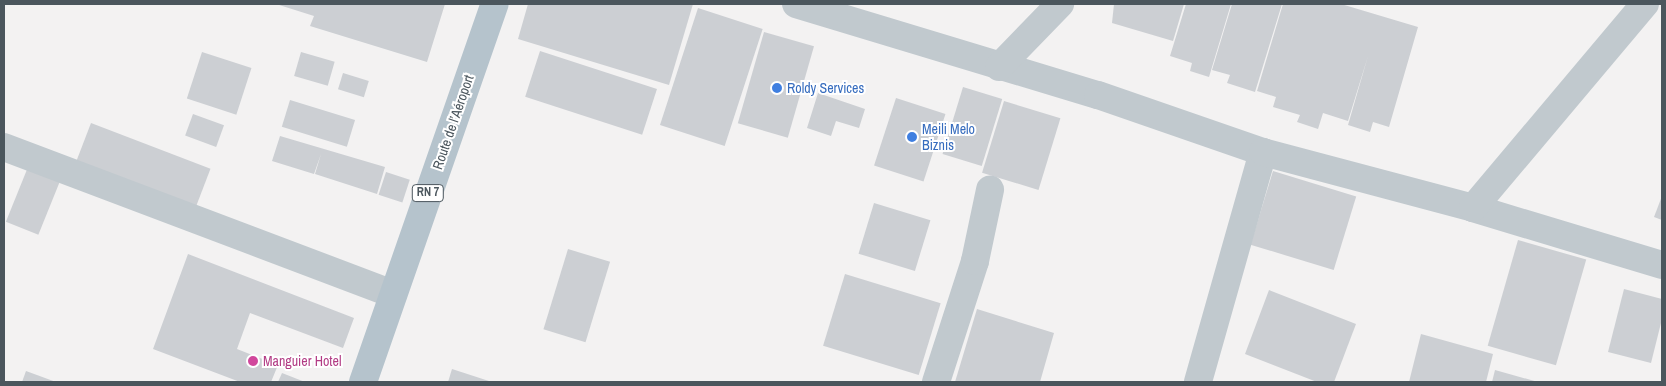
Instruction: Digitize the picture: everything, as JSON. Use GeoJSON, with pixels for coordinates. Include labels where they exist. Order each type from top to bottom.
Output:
{"type":"FeatureCollection","features":[{"type":"Feature","properties":{"kind":"main road","name":"Route de l’Aéroport"},"geometry":{"type":"LineString","coordinates":[[363,382],[495,4]]}},
{"type":"Feature","properties":{"kind":"street"},"geometry":{"type":"LineString","coordinates":[[797,4],[999,67],[1098,94],[1263,152],[1473,208],[1662,265]]}},
{"type":"Feature","properties":{"kind":"street"},"geometry":{"type":"LineString","coordinates":[[999,67],[1060,4]]}},
{"type":"Feature","properties":{"kind":"street"},"geometry":{"type":"LineString","coordinates":[[1473,208],[1644,4]]}},
{"type":"Feature","properties":{"kind":"street"},"geometry":{"type":"LineString","coordinates":[[4,147],[393,294]]}},
{"type":"Feature","properties":{"kind":"street"},"geometry":{"type":"LineString","coordinates":[[1199,382],[1263,152]]}},
{"type":"Feature","properties":{"kind":"street"},"geometry":{"type":"LineString","coordinates":[[936,382],[975,261],[990,190]]}},
{"type":"Feature","properties":{"kind":"building"},"geometry":{"type":"Polygon","coordinates":[[[276,4],[445,4],[427,62],[310,26],[314,16],[276,4]]]}},
{"type":"Feature","properties":{"kind":"building"},"geometry":{"type":"Polygon","coordinates":[[[528,4],[693,4],[669,85],[518,39],[528,4]]]}},
{"type":"Feature","properties":{"kind":"building"},"geometry":{"type":"Polygon","coordinates":[[[1114,4],[1184,4],[1173,41],[1112,23],[1114,4]]]}},
{"type":"Feature","properties":{"kind":"building"},"geometry":{"type":"Polygon","coordinates":[[[1186,4],[1231,4],[1209,77],[1190,71],[1192,63],[1170,56],[1186,4]]]}},
{"type":"Feature","properties":{"kind":"building"},"geometry":{"type":"Polygon","coordinates":[[[1232,4],[1282,4],[1255,92],[1227,83],[1230,75],[1212,70],[1232,4]]]}},
{"type":"Feature","properties":{"kind":"building"},"geometry":{"type":"Polygon","coordinates":[[[1283,4],[1341,4],[1418,27],[1389,127],[1373,122],[1370,132],[1348,125],[1368,56],[1348,121],[1323,113],[1318,129],[1297,122],[1300,115],[1273,107],[1276,97],[1257,91],[1283,4]]]}},
{"type":"Feature","properties":{"kind":"building"},"geometry":{"type":"Polygon","coordinates":[[[698,8],[763,29],[725,146],[660,125],[698,8]]]}},
{"type":"Feature","properties":{"kind":"building"},"geometry":{"type":"Polygon","coordinates":[[[764,32],[814,46],[788,138],[738,123],[764,32]]]}},
{"type":"Feature","properties":{"kind":"building"},"geometry":{"type":"Polygon","coordinates":[[[540,51],[657,89],[642,135],[525,97],[540,51]]]}},
{"type":"Feature","properties":{"kind":"building"},"geometry":{"type":"Polygon","coordinates":[[[202,52],[251,68],[236,115],[187,99],[202,52]]]}},
{"type":"Feature","properties":{"kind":"building"},"geometry":{"type":"Polygon","coordinates":[[[301,52],[335,62],[328,86],[294,76],[301,52]]]}},
{"type":"Feature","properties":{"kind":"building"},"geometry":{"type":"Polygon","coordinates":[[[343,73],[369,81],[364,97],[338,89],[343,73]]]}},
{"type":"Feature","properties":{"kind":"building"},"geometry":{"type":"Polygon","coordinates":[[[963,87],[1002,99],[982,166],[943,154],[963,87]]]}},
{"type":"Feature","properties":{"kind":"building"},"geometry":{"type":"Polygon","coordinates":[[[818,93],[865,109],[859,128],[836,121],[831,136],[807,128],[818,93]]]}},
{"type":"Feature","properties":{"kind":"building"},"geometry":{"type":"Polygon","coordinates":[[[896,98],[945,114],[924,182],[874,166],[896,98]]]}},
{"type":"Feature","properties":{"kind":"building"},"geometry":{"type":"Polygon","coordinates":[[[290,100],[355,120],[347,147],[282,127],[290,100]]]}},
{"type":"Feature","properties":{"kind":"building"},"geometry":{"type":"Polygon","coordinates":[[[1004,101],[1060,118],[1038,190],[982,173],[1004,101]]]}},
{"type":"Feature","properties":{"kind":"building"},"geometry":{"type":"Polygon","coordinates":[[[193,114],[224,125],[216,147],[185,136],[193,114]]]}},
{"type":"Feature","properties":{"kind":"building"},"geometry":{"type":"Polygon","coordinates":[[[91,123],[210,169],[194,212],[75,166],[91,123]]]}},
{"type":"Feature","properties":{"kind":"building"},"geometry":{"type":"Polygon","coordinates":[[[280,136],[385,167],[377,194],[315,174],[321,154],[314,174],[272,161],[280,136]]]}},
{"type":"Feature","properties":{"kind":"building"},"geometry":{"type":"Polygon","coordinates":[[[28,167],[60,180],[38,235],[6,222],[28,167]]]}},
{"type":"Feature","properties":{"kind":"building"},"geometry":{"type":"Polygon","coordinates":[[[1273,171],[1356,196],[1334,270],[1250,245],[1273,171]]]}},
{"type":"Feature","properties":{"kind":"building"},"geometry":{"type":"Polygon","coordinates":[[[386,172],[410,180],[402,203],[379,195],[386,172]]]}},
{"type":"Feature","properties":{"kind":"building"},"geometry":{"type":"Polygon","coordinates":[[[1662,196],[1662,220],[1654,217],[1662,196]]]}},
{"type":"Feature","properties":{"kind":"building"},"geometry":{"type":"Polygon","coordinates":[[[874,203],[930,220],[915,271],[859,254],[874,203]]]}},
{"type":"Feature","properties":{"kind":"building"},"geometry":{"type":"Polygon","coordinates":[[[1518,240],[1586,260],[1556,365],[1488,346],[1518,240]]]}},
{"type":"Feature","properties":{"kind":"building"},"geometry":{"type":"Polygon","coordinates":[[[568,249],[610,262],[586,342],[543,329],[568,249]]]}},
{"type":"Feature","properties":{"kind":"building"},"geometry":{"type":"Polygon","coordinates":[[[188,254],[354,318],[343,348],[250,313],[237,349],[278,365],[271,382],[240,382],[153,349],[188,254]]]}},
{"type":"Feature","properties":{"kind":"building"},"geometry":{"type":"Polygon","coordinates":[[[845,274],[941,303],[919,375],[823,346],[845,274]]]}},
{"type":"Feature","properties":{"kind":"building"},"geometry":{"type":"Polygon","coordinates":[[[1624,289],[1662,299],[1662,319],[1651,363],[1608,352],[1624,289]]]}},
{"type":"Feature","properties":{"kind":"building"},"geometry":{"type":"Polygon","coordinates":[[[1269,290],[1356,324],[1334,382],[1317,382],[1245,354],[1269,290]]]}},
{"type":"Feature","properties":{"kind":"building"},"geometry":{"type":"Polygon","coordinates":[[[977,309],[1054,333],[1040,382],[955,382],[977,309]]]}},
{"type":"Feature","properties":{"kind":"building"},"geometry":{"type":"Polygon","coordinates":[[[1421,334],[1493,354],[1486,382],[1409,382],[1421,334]]]}},
{"type":"Feature","properties":{"kind":"building"},"geometry":{"type":"Polygon","coordinates":[[[452,369],[492,382],[448,382],[452,369]]]}},
{"type":"Feature","properties":{"kind":"building"},"geometry":{"type":"Polygon","coordinates":[[[1495,370],[1538,382],[1492,382],[1495,370]]]}},
{"type":"Feature","properties":{"kind":"building"},"geometry":{"type":"Polygon","coordinates":[[[26,371],[56,382],[22,382],[26,371]]]}},
{"type":"Feature","properties":{"kind":"building"},"geometry":{"type":"Polygon","coordinates":[[[282,373],[305,382],[278,382],[282,373]]]}},
{"type":"Feature","properties":{"kind":"place","name":"Roldy Services"},"geometry":{"type":"Point","coordinates":[777,88]}},
{"type":"Feature","properties":{"kind":"place","name":"Meili Melo Biznis"},"geometry":{"type":"Point","coordinates":[912,137]}},
{"type":"Feature","properties":{"kind":"place","name":"Manguier Hotel"},"geometry":{"type":"Point","coordinates":[253,361]}}]}
